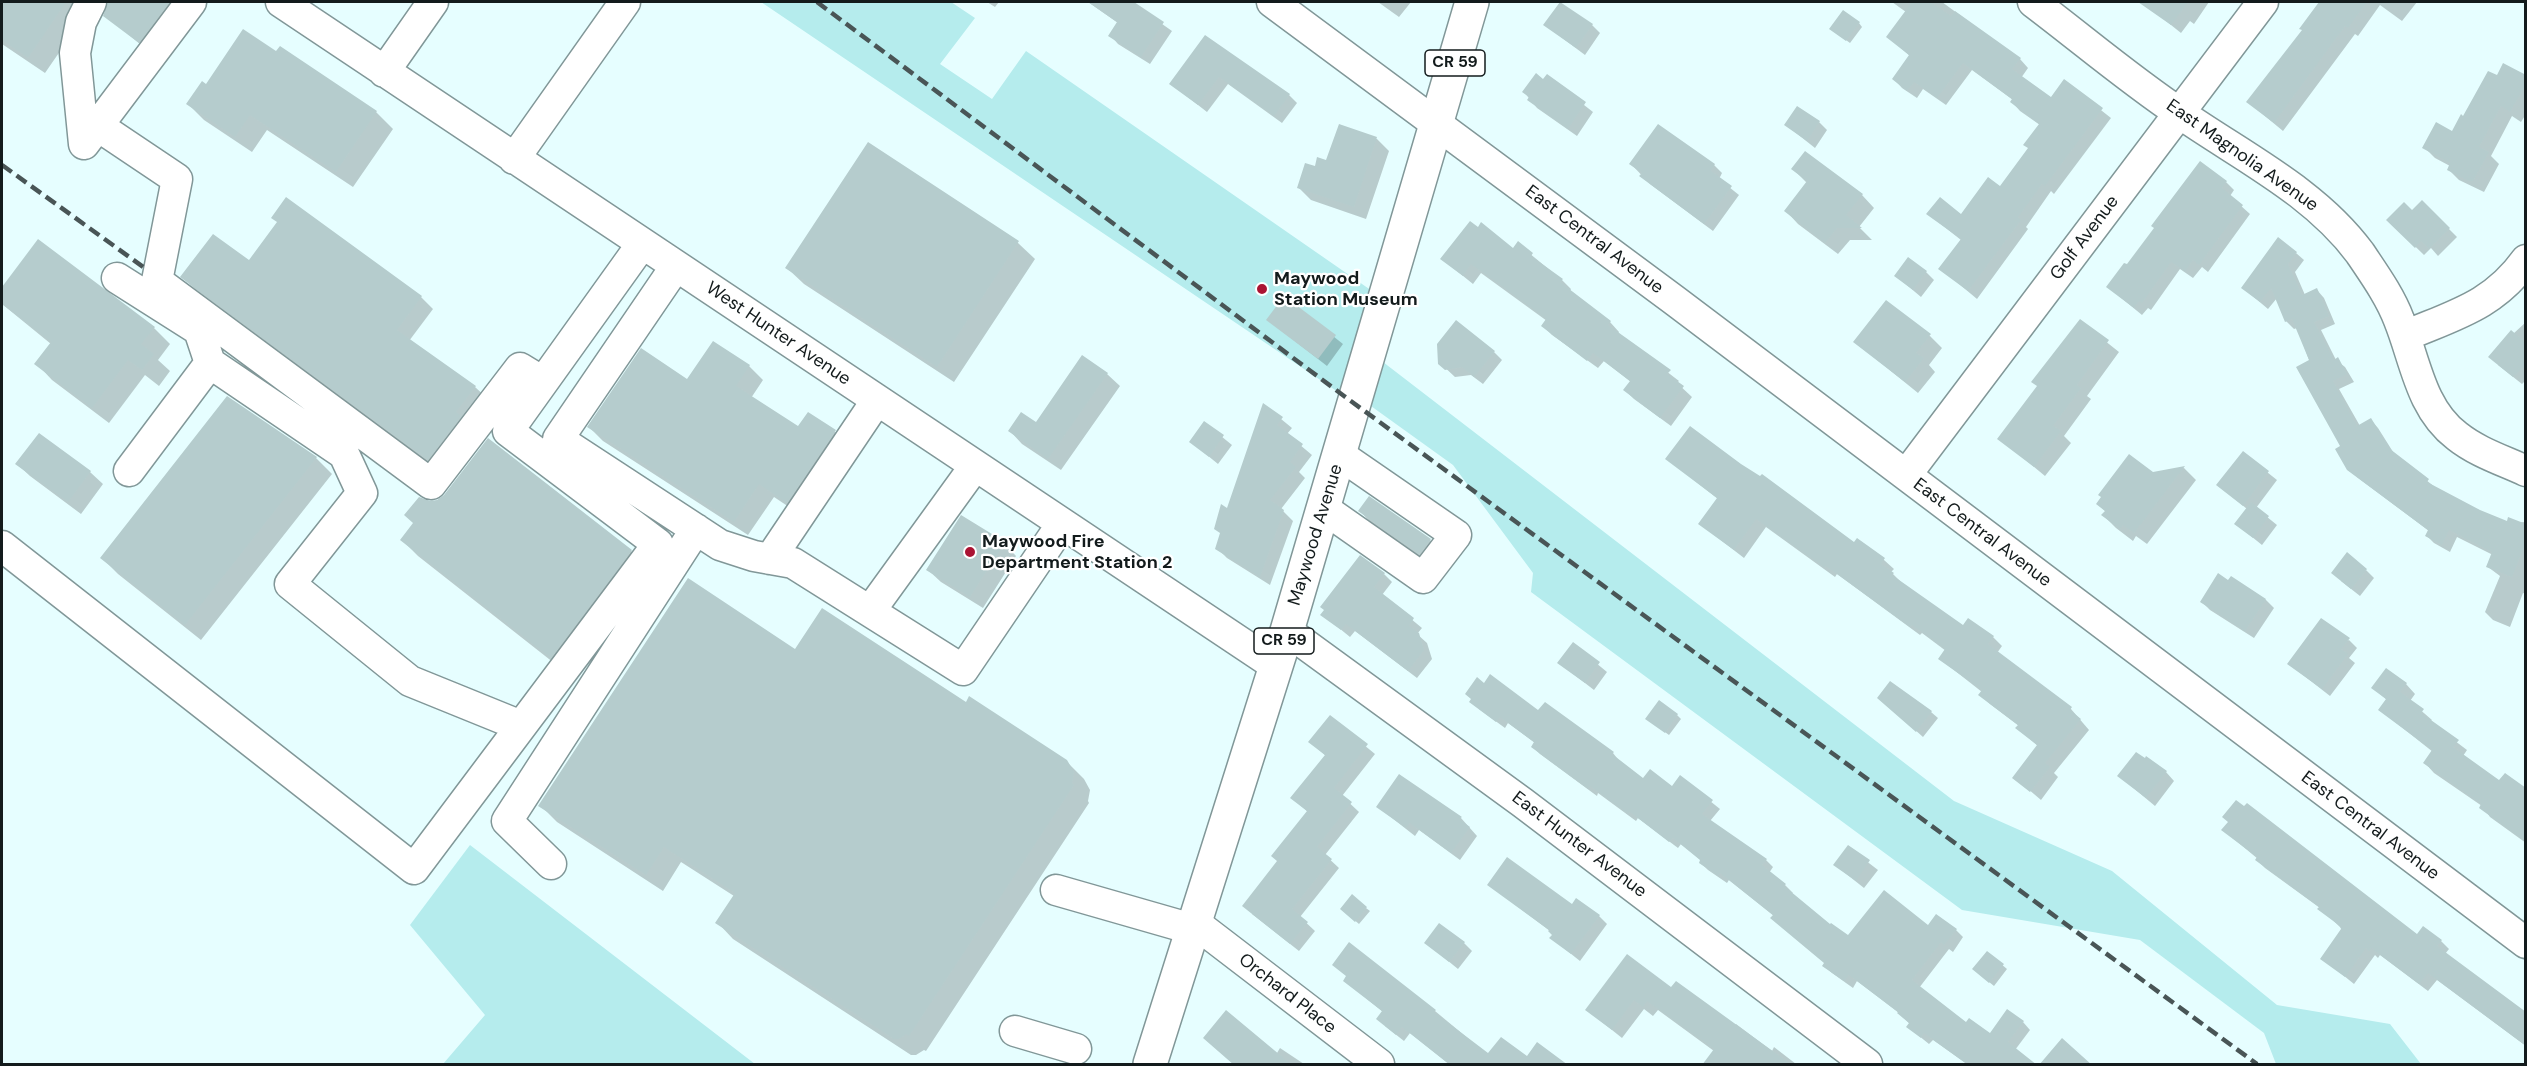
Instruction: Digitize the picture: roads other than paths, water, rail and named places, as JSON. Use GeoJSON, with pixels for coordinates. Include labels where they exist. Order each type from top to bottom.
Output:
{"type":"FeatureCollection","features":[{"type":"Feature","properties":{"kind":"main road","name":"Maywood Avenue"},"geometry":{"type":"LineString","coordinates":[[1150,1065],[1287,631],[1472,2]]}},
{"type":"Feature","properties":{"kind":"street"},"geometry":{"type":"LineString","coordinates":[[91,2],[81,22],[75,53],[84,144],[190,2]]}},
{"type":"Feature","properties":{"kind":"street","name":"West Hunter Avenue"},"geometry":{"type":"LineString","coordinates":[[281,2],[1276,666]]}},
{"type":"Feature","properties":{"kind":"street"},"geometry":{"type":"LineString","coordinates":[[384,72],[433,2]]}},
{"type":"Feature","properties":{"kind":"street"},"geometry":{"type":"LineString","coordinates":[[514,159],[625,2]]}},
{"type":"Feature","properties":{"kind":"street","name":"East Central Avenue"},"geometry":{"type":"LineString","coordinates":[[1272,2],[1906,475],[2526,943]]}},
{"type":"Feature","properties":{"kind":"street","name":"East Magnolia Avenue"},"geometry":{"type":"LineString","coordinates":[[2032,2],[2179,113],[2295,190],[2331,220],[2358,251],[2384,290],[2405,336],[2426,398],[2440,420],[2455,435],[2476,449],[2526,471]]}},
{"type":"Feature","properties":{"kind":"street","name":"Golf Avenue"},"geometry":{"type":"LineString","coordinates":[[1906,475],[2263,2]]}},
{"type":"Feature","properties":{"kind":"street"},"geometry":{"type":"LineString","coordinates":[[98,126],[177,179],[157,281],[431,484],[520,368],[543,382]]}},
{"type":"Feature","properties":{"kind":"street"},"geometry":{"type":"LineString","coordinates":[[2,546],[414,869],[658,544],[508,431],[642,244]]}},
{"type":"Feature","properties":{"kind":"street"},"geometry":{"type":"LineString","coordinates":[[2405,336],[2483,303],[2506,284],[2526,260]]}},
{"type":"Feature","properties":{"kind":"street"},"geometry":{"type":"LineString","coordinates":[[676,266],[558,439],[720,545],[793,563],[963,670],[1062,524]]}},
{"type":"Feature","properties":{"kind":"street"},"geometry":{"type":"LineString","coordinates":[[117,278],[199,330],[210,363],[344,454],[362,493],[290,584],[410,681],[521,726]]}},
{"type":"Feature","properties":{"kind":"street"},"geometry":{"type":"LineString","coordinates":[[129,471],[210,363]]}},
{"type":"Feature","properties":{"kind":"street"},"geometry":{"type":"LineString","coordinates":[[770,559],[877,400]]}},
{"type":"Feature","properties":{"kind":"street"},"geometry":{"type":"LineString","coordinates":[[1323,508],[1423,579],[1456,535],[1340,455]]}},
{"type":"Feature","properties":{"kind":"street"},"geometry":{"type":"LineString","coordinates":[[870,611],[975,466]]}},
{"type":"Feature","properties":{"kind":"street"},"geometry":{"type":"LineString","coordinates":[[551,864],[507,821],[696,529]]}},
{"type":"Feature","properties":{"kind":"street","name":"East Hunter Avenue"},"geometry":{"type":"LineString","coordinates":[[1287,631],[1523,803],[1868,1065]]}},
{"type":"Feature","properties":{"kind":"street"},"geometry":{"type":"LineString","coordinates":[[1056,890],[1194,926]]}},
{"type":"Feature","properties":{"kind":"street","name":"Orchard Place"},"geometry":{"type":"LineString","coordinates":[[1194,926],[1379,1065]]}},
{"type":"Feature","properties":{"kind":"street"},"geometry":{"type":"LineString","coordinates":[[1015,1031],[1076,1049]]}},
{"type":"Feature","properties":{"kind":"railway"},"geometry":{"type":"LineString","coordinates":[[817,2],[1344,396],[2257,1064]]}},
{"type":"Feature","properties":{"kind":"railway"},"geometry":{"type":"LineString","coordinates":[[2,165],[146,269]]}},
{"type":"Feature","properties":{"kind":"place","name":"Maywood Station Museum"},"geometry":{"type":"Point","coordinates":[1262,289]}},
{"type":"Feature","properties":{"kind":"place","name":"Maywood Fire Department Station 2"},"geometry":{"type":"Point","coordinates":[970,552]}}]}
